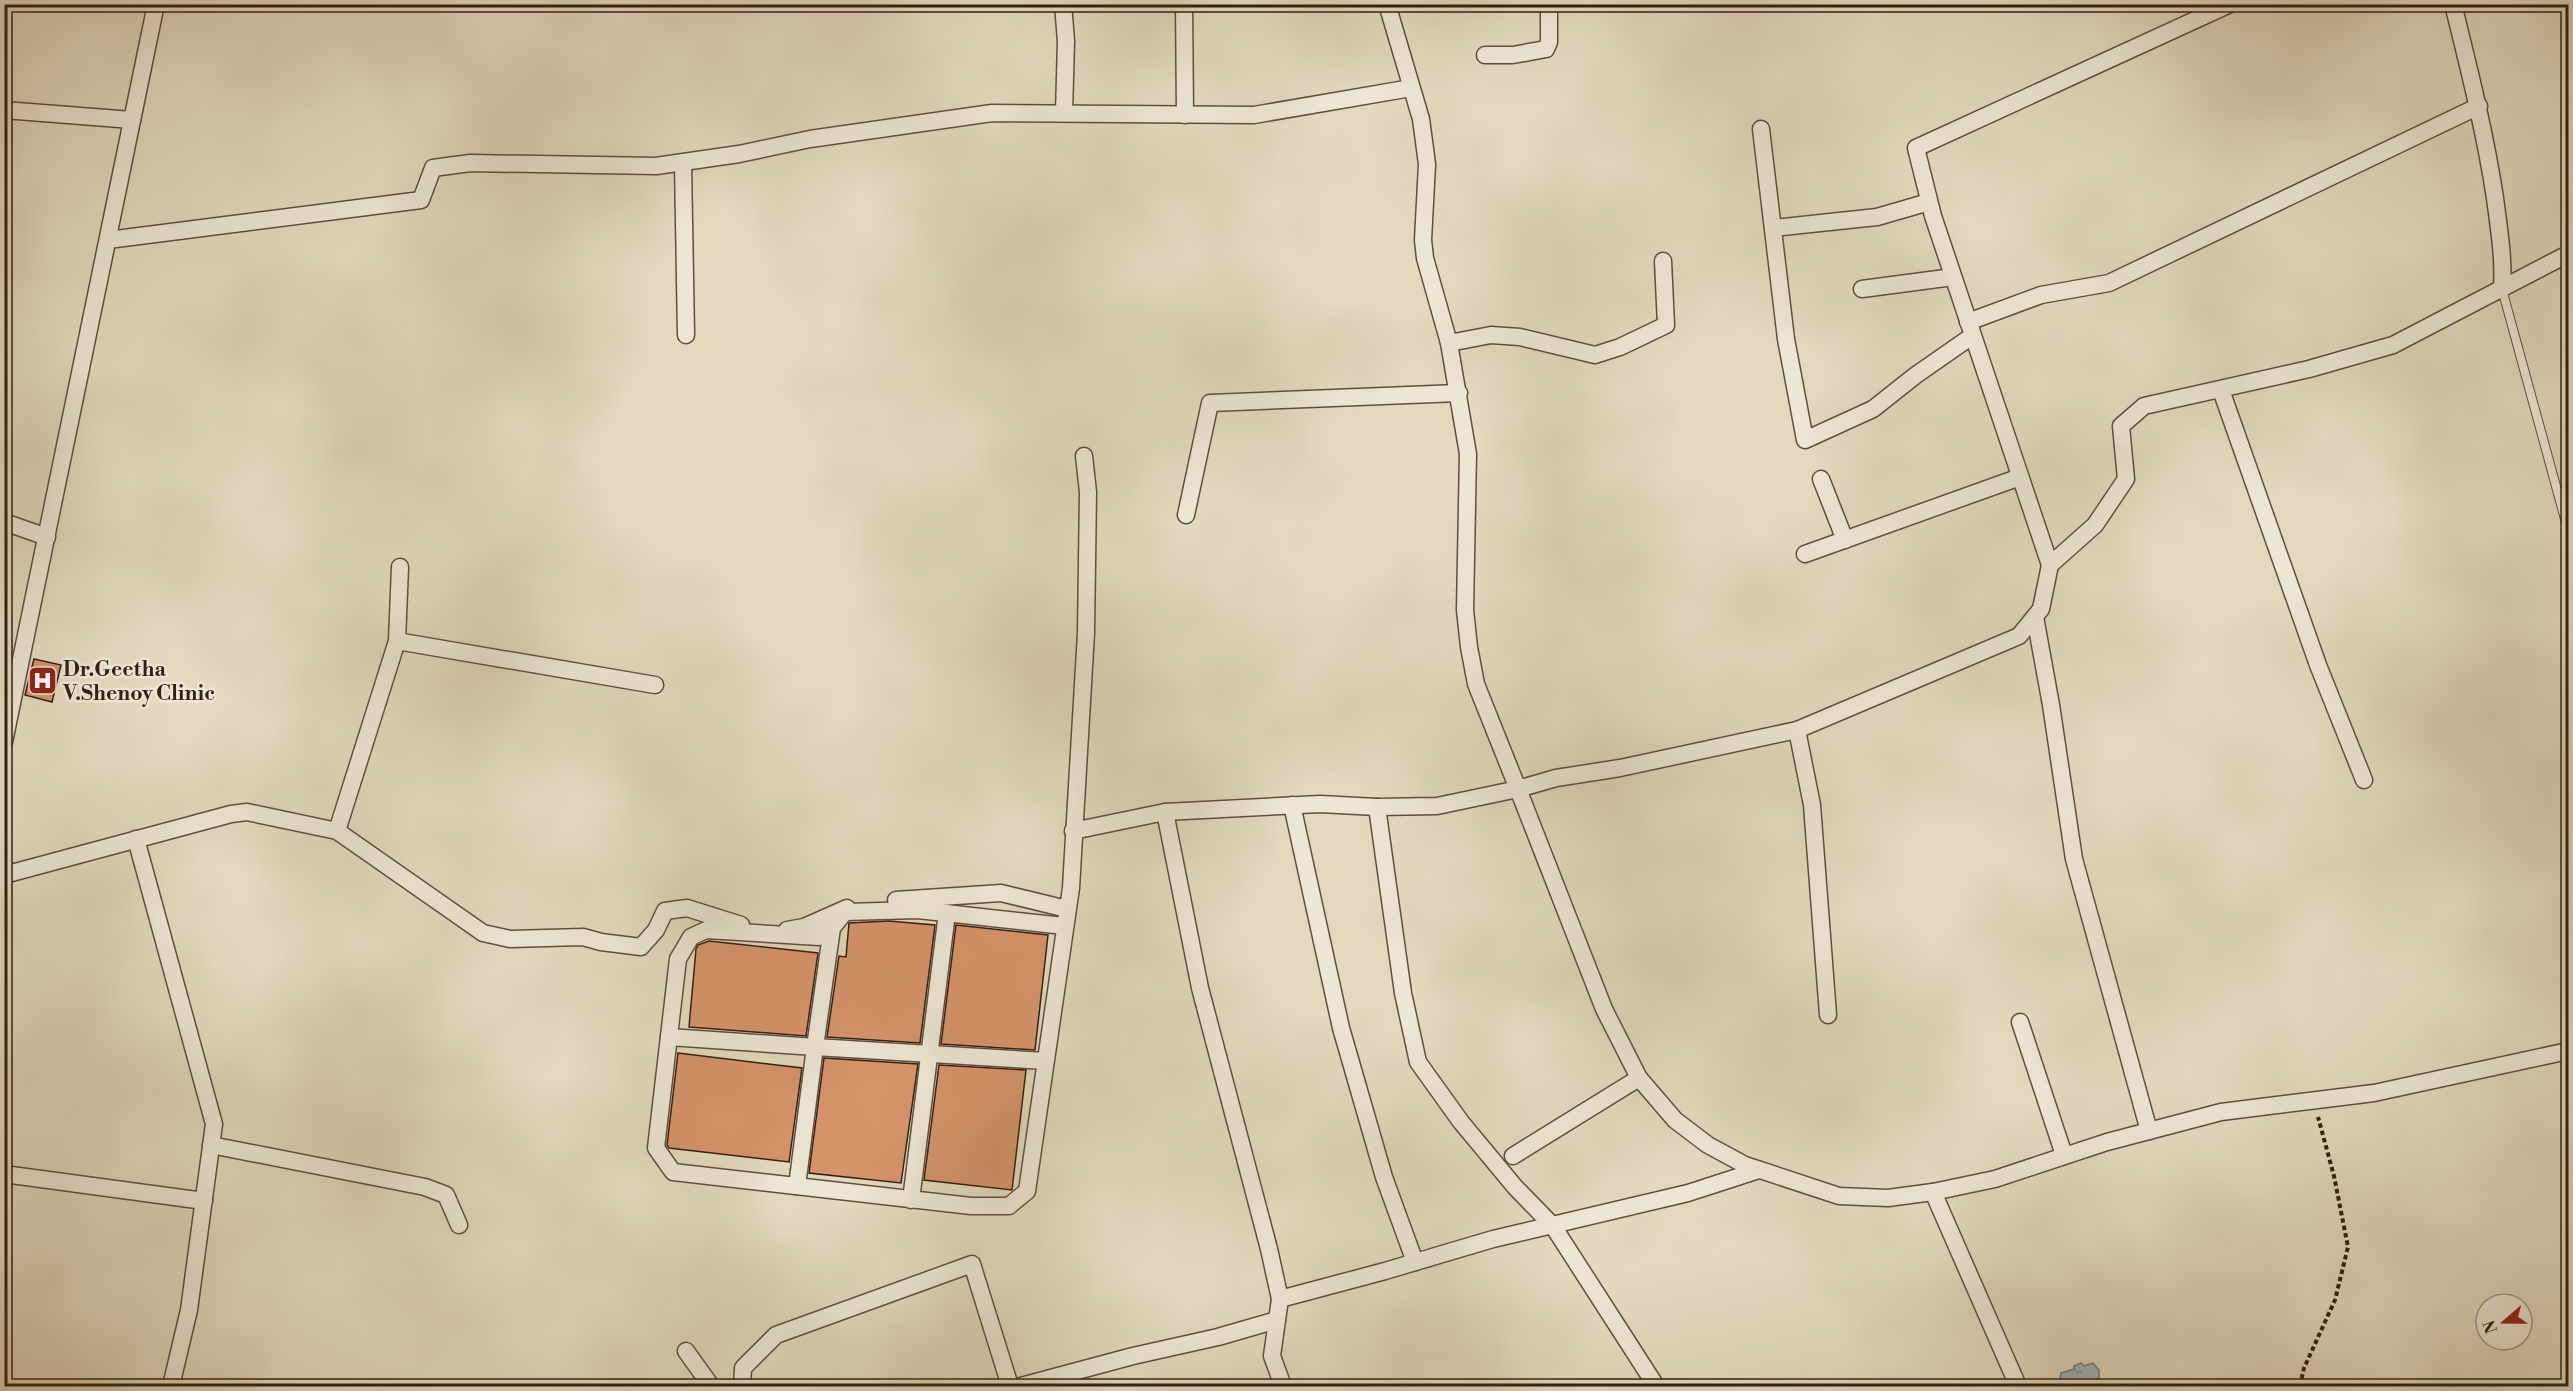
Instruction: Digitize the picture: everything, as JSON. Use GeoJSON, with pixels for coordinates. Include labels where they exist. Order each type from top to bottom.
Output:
{"type":"FeatureCollection","features":[{"type":"Feature","properties":{"kind":"street"},"geometry":{"type":"LineString","coordinates":[[4,742],[156,4]]}},
{"type":"Feature","properties":{"kind":"street"},"geometry":{"type":"LineString","coordinates":[[1063,4],[1066,40],[1064,113]]}},
{"type":"Feature","properties":{"kind":"street"},"geometry":{"type":"LineString","coordinates":[[1184,4],[1185,115]]}},
{"type":"Feature","properties":{"kind":"street"},"geometry":{"type":"LineString","coordinates":[[1387,4],[1421,119],[1427,164],[1423,240],[1425,258],[1449,343],[1468,454],[1465,610],[1476,684],[1604,1009],[1639,1078],[1676,1120],[1708,1145],[1759,1170],[1839,1196],[1888,1198],[1933,1192],[1995,1179],[2064,1155],[2221,1112],[2374,1093],[2568,1051]]}},
{"type":"Feature","properties":{"kind":"street"},"geometry":{"type":"LineString","coordinates":[[1485,55],[1546,49],[1549,42],[1549,4]]}},
{"type":"Feature","properties":{"kind":"street"},"geometry":{"type":"LineString","coordinates":[[1073,831],[1165,812],[1320,804],[1377,807],[1437,806],[1518,789],[1556,778],[1620,768],[1797,730],[2019,636],[2041,609],[2050,565],[1953,277],[1929,202],[1916,148],[2230,4]]}},
{"type":"Feature","properties":{"kind":"street"},"geometry":{"type":"LineString","coordinates":[[2453,4],[2479,106],[2504,258],[2502,289]]}},
{"type":"Feature","properties":{"kind":"street"},"geometry":{"type":"LineString","coordinates":[[108,240],[421,200],[434,168],[470,163],[656,166],[683,164],[810,139],[992,113],[1254,116],[1411,88]]}},
{"type":"Feature","properties":{"kind":"street"},"geometry":{"type":"LineString","coordinates":[[1761,129],[1786,339],[1805,440],[1873,409],[1970,329],[2041,295],[2109,283],[2479,106]]}},
{"type":"Feature","properties":{"kind":"street"},"geometry":{"type":"LineString","coordinates":[[4,110],[132,120]]}},
{"type":"Feature","properties":{"kind":"street"},"geometry":{"type":"LineString","coordinates":[[683,164],[686,336]]}},
{"type":"Feature","properties":{"kind":"street"},"geometry":{"type":"LineString","coordinates":[[1773,228],[1877,217],[1929,202]]}},
{"type":"Feature","properties":{"kind":"street"},"geometry":{"type":"LineString","coordinates":[[2050,565],[2095,525],[2126,479],[2121,426],[2144,406],[2221,390],[2393,345],[2568,255]]}},
{"type":"Feature","properties":{"kind":"street"},"geometry":{"type":"LineString","coordinates":[[1449,343],[1491,335],[1520,337],[1595,355],[1620,346],[1666,325],[1663,261]]}},
{"type":"Feature","properties":{"kind":"street"},"geometry":{"type":"LineString","coordinates":[[1862,289],[1953,277]]}},
{"type":"Feature","properties":{"kind":"street"},"geometry":{"type":"LineString","coordinates":[[2221,390],[2318,665],[2364,780]]}},
{"type":"Feature","properties":{"kind":"street"},"geometry":{"type":"LineString","coordinates":[[1186,515],[1210,403],[1459,393]]}},
{"type":"Feature","properties":{"kind":"street"},"geometry":{"type":"LineString","coordinates":[[1064,926],[918,910],[845,912],[832,928],[819,937],[706,930],[691,937],[678,959],[656,1148],[673,1172],[911,1200],[970,1206],[1009,1206],[1027,1191],[1071,888],[1086,633],[1088,492],[1084,456]]}},
{"type":"Feature","properties":{"kind":"street"},"geometry":{"type":"LineString","coordinates":[[1805,554],[2020,477]]}},
{"type":"Feature","properties":{"kind":"street"},"geometry":{"type":"LineString","coordinates":[[1821,479],[1845,540]]}},
{"type":"Feature","properties":{"kind":"street"},"geometry":{"type":"LineString","coordinates":[[4,522],[47,537]]}},
{"type":"Feature","properties":{"kind":"street"},"geometry":{"type":"LineString","coordinates":[[337,831],[397,641],[400,567]]}},
{"type":"Feature","properties":{"kind":"street"},"geometry":{"type":"LineString","coordinates":[[2035,616],[2074,859],[2149,1131]]}},
{"type":"Feature","properties":{"kind":"street"},"geometry":{"type":"LineString","coordinates":[[397,641],[655,685]]}},
{"type":"Feature","properties":{"kind":"street"},"geometry":{"type":"LineString","coordinates":[[1797,730],[1812,805],[1828,1015]]}},
{"type":"Feature","properties":{"kind":"street"},"geometry":{"type":"LineString","coordinates":[[1292,806],[1341,1028],[1384,1177],[1415,1262]]}},
{"type":"Feature","properties":{"kind":"street"},"geometry":{"type":"LineString","coordinates":[[1377,807],[1403,993],[1418,1062],[1461,1122],[1515,1187],[1553,1226],[1656,1386]]}},
{"type":"Feature","properties":{"kind":"street"},"geometry":{"type":"LineString","coordinates":[[4,875],[231,814],[247,812],[337,831],[483,933],[510,939],[583,937],[601,942],[641,947],[656,930],[665,911],[687,908],[727,922],[780,932],[804,927],[834,911],[860,904],[937,896],[1001,893],[1067,909]]}},
{"type":"Feature","properties":{"kind":"street"},"geometry":{"type":"LineString","coordinates":[[1165,812],[1200,988],[1261,1214],[1280,1299],[1272,1342],[1272,1356],[1283,1386]]}},
{"type":"Feature","properties":{"kind":"street"},"geometry":{"type":"LineString","coordinates":[[136,839],[214,1124],[189,1310],[171,1386]]}},
{"type":"Feature","properties":{"kind":"street"},"geometry":{"type":"LineString","coordinates":[[911,1200],[947,913]]}},
{"type":"Feature","properties":{"kind":"street"},"geometry":{"type":"LineString","coordinates":[[797,1186],[832,928]]}},
{"type":"Feature","properties":{"kind":"street"},"geometry":{"type":"LineString","coordinates":[[2020,1022],[2064,1155]]}},
{"type":"Feature","properties":{"kind":"street"},"geometry":{"type":"LineString","coordinates":[[669,1036],[1045,1061]]}},
{"type":"Feature","properties":{"kind":"street"},"geometry":{"type":"LineString","coordinates":[[1513,1156],[1639,1078]]}},
{"type":"Feature","properties":{"kind":"street"},"geometry":{"type":"LineString","coordinates":[[211,1145],[425,1187],[446,1195],[459,1225]]}},
{"type":"Feature","properties":{"kind":"street"},"geometry":{"type":"LineString","coordinates":[[1280,1299],[1493,1239],[1688,1193],[1759,1170]]}},
{"type":"Feature","properties":{"kind":"street"},"geometry":{"type":"LineString","coordinates":[[4,1174],[71,1181],[204,1201]]}},
{"type":"Feature","properties":{"kind":"street"},"geometry":{"type":"LineString","coordinates":[[1933,1192],[2018,1386]]}},
{"type":"Feature","properties":{"kind":"street"},"geometry":{"type":"LineString","coordinates":[[742,1386],[743,1368],[776,1335],[972,1264],[1010,1386]]}},
{"type":"Feature","properties":{"kind":"street"},"geometry":{"type":"LineString","coordinates":[[1021,1386],[1133,1356],[1218,1338],[1277,1320]]}},
{"type":"Feature","properties":{"kind":"street"},"geometry":{"type":"LineString","coordinates":[[686,1351],[711,1386]]}},
{"type":"Feature","properties":{"kind":"lane"},"geometry":{"type":"LineString","coordinates":[[2502,289],[2568,530]]}},
{"type":"Feature","properties":{"kind":"path"},"geometry":{"type":"LineString","coordinates":[[2300,1386],[2304,1368],[2335,1300],[2348,1247],[2334,1176],[2314,1101]]}},
{"type":"Feature","properties":{"kind":"water"},"geometry":{"type":"Polygon","coordinates":[[[2081,1363],[2084,1366],[2093,1363],[2099,1370],[2099,1378],[2074,1386],[2065,1386],[2060,1378],[2061,1373],[2074,1369],[2074,1366],[2081,1363]]]}},
{"type":"Feature","properties":{"kind":"building"},"geometry":{"type":"Polygon","coordinates":[[[34,659],[61,665],[52,702],[25,695],[34,659]]]}},
{"type":"Feature","properties":{"kind":"building"},"geometry":{"type":"Polygon","coordinates":[[[889,921],[935,925],[920,1043],[827,1037],[839,956],[846,957],[849,923],[889,921]]]}},
{"type":"Feature","properties":{"kind":"building"},"geometry":{"type":"Polygon","coordinates":[[[956,925],[1048,935],[1035,1050],[941,1044],[956,925]]]}},
{"type":"Feature","properties":{"kind":"building"},"geometry":{"type":"Polygon","coordinates":[[[709,941],[818,953],[806,1036],[689,1027],[696,949],[698,945],[709,941]]]}},
{"type":"Feature","properties":{"kind":"building"},"geometry":{"type":"Polygon","coordinates":[[[678,1053],[802,1068],[789,1162],[669,1148],[667,1145],[678,1053]]]}},
{"type":"Feature","properties":{"kind":"building"},"geometry":{"type":"Polygon","coordinates":[[[824,1058],[918,1064],[901,1183],[809,1173],[824,1058]]]}},
{"type":"Feature","properties":{"kind":"building"},"geometry":{"type":"Polygon","coordinates":[[[939,1065],[1026,1070],[1012,1190],[924,1180],[939,1065]]]}},
{"type":"Feature","properties":{"kind":"place","name":"Dr.Geetha V.Shenoy Clinic"},"geometry":{"type":"Point","coordinates":[42,681]}}]}
